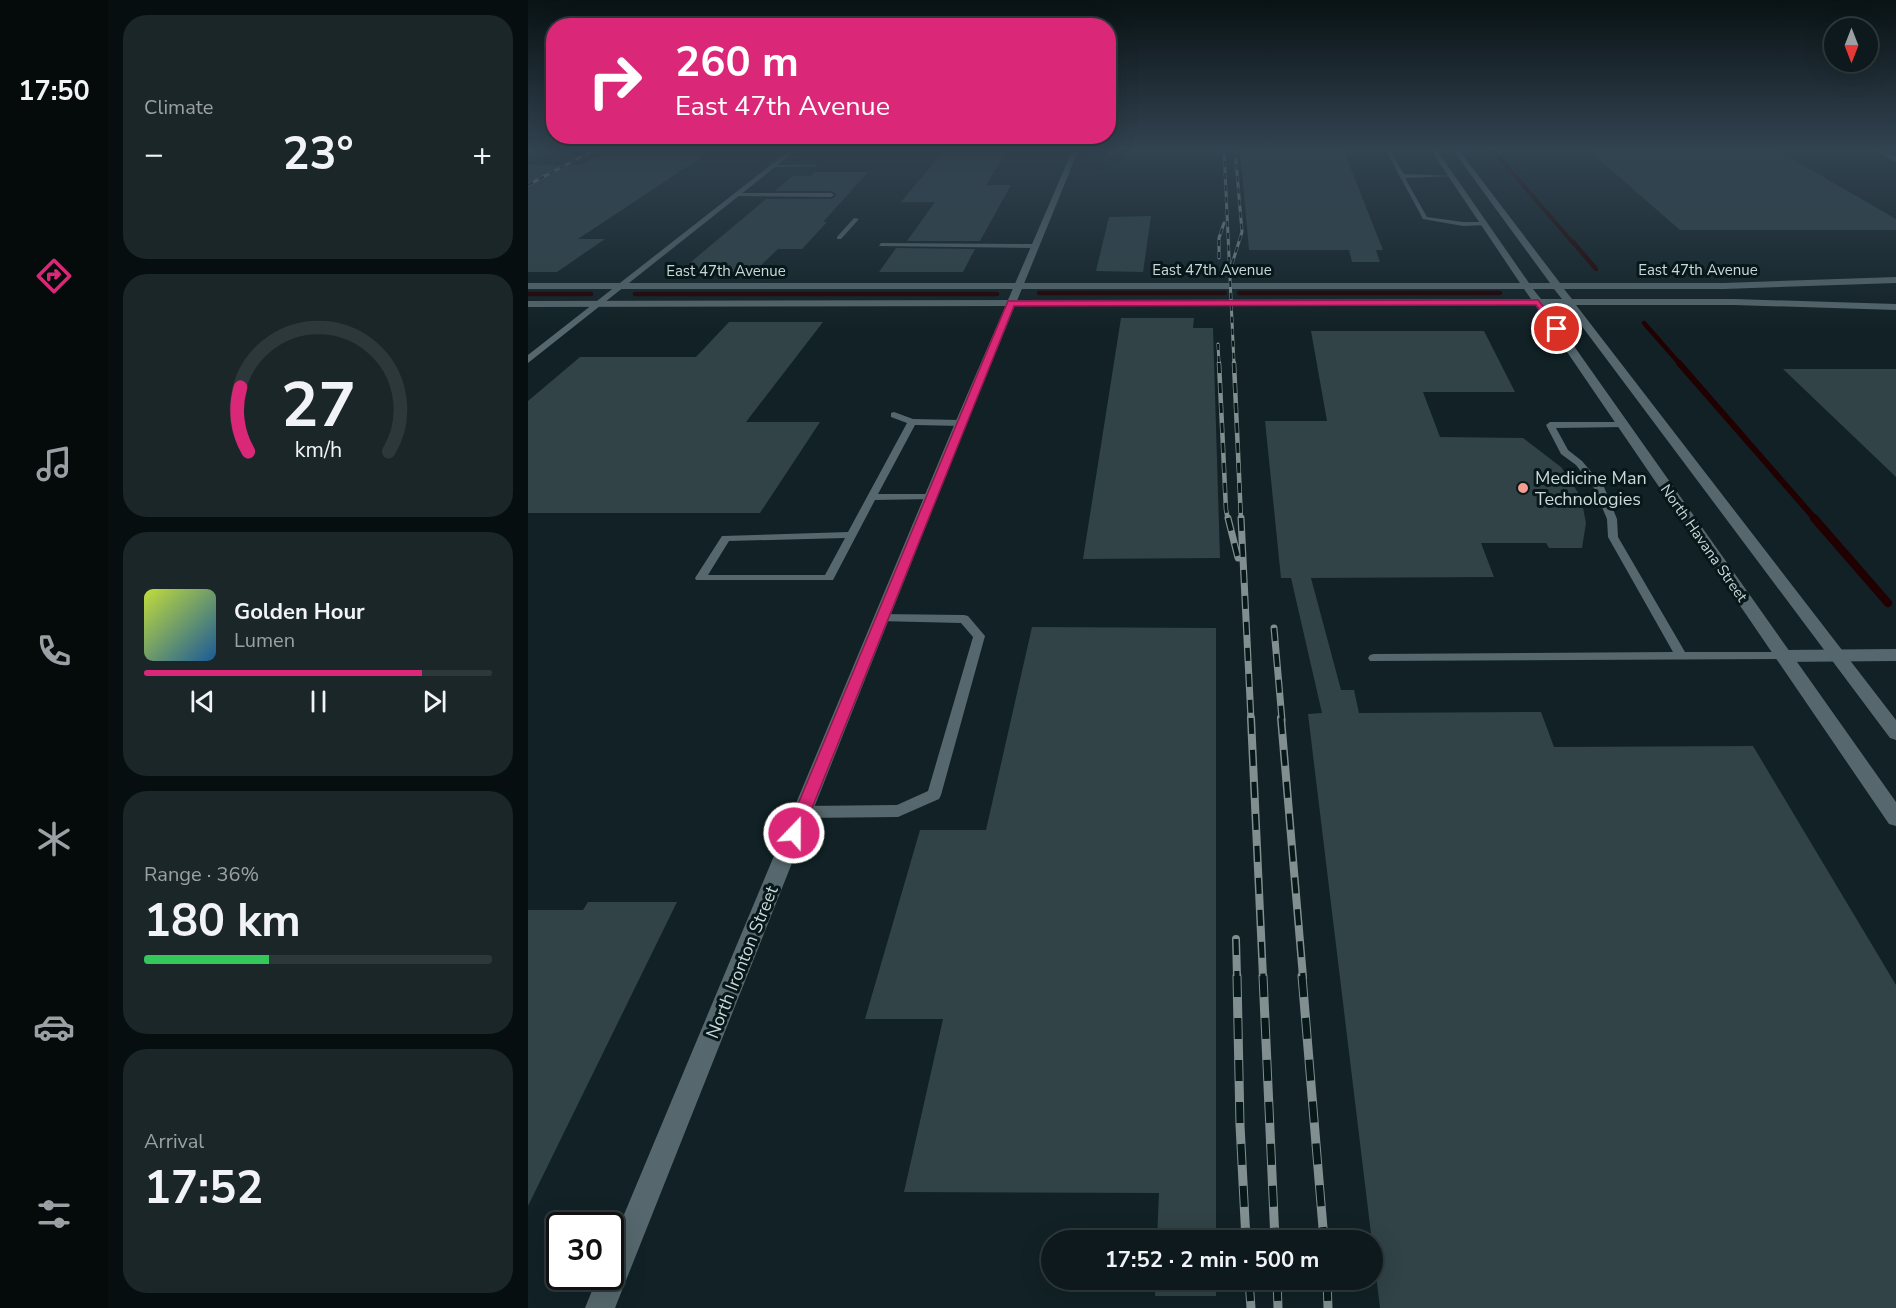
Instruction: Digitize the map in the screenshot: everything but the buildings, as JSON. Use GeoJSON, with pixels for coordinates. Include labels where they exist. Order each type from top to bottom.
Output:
{"type":"FeatureCollection","features":[{"type":"Feature","properties":{"kind":"main road"},"geometry":{"type":"LineString","coordinates":[[528,360],[718,210]]}},
{"type":"Feature","properties":{"kind":"main road","name":"North Ironton Street"},"geometry":{"type":"LineString","coordinates":[[600,1308],[1050,210]]}},
{"type":"Feature","properties":{"kind":"main road","name":"North Havana Street"},"geometry":{"type":"LineString","coordinates":[[1475,210],[1896,818]]}},
{"type":"Feature","properties":{"kind":"main road","name":"North Havana Street"},"geometry":{"type":"LineString","coordinates":[[1501,210],[1896,733]]}},
{"type":"Feature","properties":{"kind":"main road","name":"East 47th Avenue"},"geometry":{"type":"LineString","coordinates":[[528,286],[1724,286],[1896,280]]}},
{"type":"Feature","properties":{"kind":"main road"},"geometry":{"type":"LineString","coordinates":[[1861,281],[1856,286],[1858,294],[1875,306]]}},
{"type":"Feature","properties":{"kind":"main road","name":"East 47th Avenue"},"geometry":{"type":"LineString","coordinates":[[528,304],[1757,302],[1896,307]]}},
{"type":"Feature","properties":{"kind":"main road"},"geometry":{"type":"LineString","coordinates":[[1783,656],[1896,655]]}},
{"type":"Feature","properties":{"kind":"lane"},"geometry":{"type":"LineString","coordinates":[[1420,210],[1425,218],[1463,224],[1485,224]]}},
{"type":"Feature","properties":{"kind":"lane"},"geometry":{"type":"LineString","coordinates":[[839,238],[856,219]]}},
{"type":"Feature","properties":{"kind":"lane"},"geometry":{"type":"LineString","coordinates":[[881,246],[1035,246]]}},
{"type":"Feature","properties":{"kind":"lane"},"geometry":{"type":"LineString","coordinates":[[894,415],[912,422],[961,423]]}},
{"type":"Feature","properties":{"kind":"lane"},"geometry":{"type":"LineString","coordinates":[[851,535],[726,538],[700,578],[829,578],[912,422]]}},
{"type":"Feature","properties":{"kind":"lane"},"geometry":{"type":"LineString","coordinates":[[1622,425],[1550,425],[1564,452],[1579,463],[1599,487],[1612,519],[1613,537],[1681,656]]}},
{"type":"Feature","properties":{"kind":"lane"},"geometry":{"type":"LineString","coordinates":[[873,497],[932,497]]}},
{"type":"Feature","properties":{"kind":"lane"},"geometry":{"type":"LineString","coordinates":[[803,812],[898,811],[934,795],[979,636],[964,619],[882,618]]}},
{"type":"Feature","properties":{"kind":"lane"},"geometry":{"type":"LineString","coordinates":[[1374,658],[1783,656]]}},
{"type":"Feature","properties":{"kind":"waterway"},"geometry":{"type":"LineString","coordinates":[[1545,210],[1574,244]]}},
{"type":"Feature","properties":{"kind":"waterway"},"geometry":{"type":"LineString","coordinates":[[1573,242],[1596,269]]}},
{"type":"Feature","properties":{"kind":"waterway"},"geometry":{"type":"LineString","coordinates":[[1039,293],[1225,293]]}},
{"type":"Feature","properties":{"kind":"waterway"},"geometry":{"type":"LineString","coordinates":[[1239,293],[1500,293]]}},
{"type":"Feature","properties":{"kind":"waterway"},"geometry":{"type":"LineString","coordinates":[[528,294],[591,294]]}},
{"type":"Feature","properties":{"kind":"waterway"},"geometry":{"type":"LineString","coordinates":[[635,294],[997,294]]}},
{"type":"Feature","properties":{"kind":"waterway"},"geometry":{"type":"LineString","coordinates":[[1644,323],[1680,364]]}},
{"type":"Feature","properties":{"kind":"waterway"},"geometry":{"type":"LineString","coordinates":[[1679,363],[1816,520]]}},
{"type":"Feature","properties":{"kind":"waterway"},"geometry":{"type":"LineString","coordinates":[[1814,518],[1888,603]]}},
{"type":"Feature","properties":{"kind":"railway"},"geometry":{"type":"LineString","coordinates":[[1227,210],[1234,364]]}},
{"type":"Feature","properties":{"kind":"railway"},"geometry":{"type":"LineString","coordinates":[[1232,264],[1242,232],[1240,210]]}},
{"type":"Feature","properties":{"kind":"railway"},"geometry":{"type":"LineString","coordinates":[[1219,258],[1219,238],[1224,223]]}},
{"type":"Feature","properties":{"kind":"railway"},"geometry":{"type":"LineString","coordinates":[[1218,344],[1219,364]]}},
{"type":"Feature","properties":{"kind":"railway"},"geometry":{"type":"LineString","coordinates":[[1219,363],[1228,520]]}},
{"type":"Feature","properties":{"kind":"railway"},"geometry":{"type":"LineString","coordinates":[[1234,363],[1241,520]]}},
{"type":"Feature","properties":{"kind":"railway"},"geometry":{"type":"LineString","coordinates":[[1228,518],[1238,558]]}},
{"type":"Feature","properties":{"kind":"railway"},"geometry":{"type":"LineString","coordinates":[[1241,518],[1251,720]]}},
{"type":"Feature","properties":{"kind":"railway"},"geometry":{"type":"LineString","coordinates":[[1274,628],[1282,720]]}},
{"type":"Feature","properties":{"kind":"railway"},"geometry":{"type":"LineString","coordinates":[[1251,718],[1263,977]]}},
{"type":"Feature","properties":{"kind":"railway"},"geometry":{"type":"LineString","coordinates":[[1281,718],[1303,977]]}},
{"type":"Feature","properties":{"kind":"railway"},"geometry":{"type":"LineString","coordinates":[[1236,939],[1237,977]]}},
{"type":"Feature","properties":{"kind":"railway"},"geometry":{"type":"LineString","coordinates":[[1237,976],[1240,1125],[1245,1230]]}},
{"type":"Feature","properties":{"kind":"railway"},"geometry":{"type":"LineString","coordinates":[[1263,976],[1275,1230]]}},
{"type":"Feature","properties":{"kind":"railway"},"geometry":{"type":"LineString","coordinates":[[1302,976],[1323,1230]]}},
{"type":"Feature","properties":{"kind":"railway"},"geometry":{"type":"LineString","coordinates":[[1250,1290],[1251,1308]]}},
{"type":"Feature","properties":{"kind":"railway"},"geometry":{"type":"LineString","coordinates":[[1277,1290],[1278,1308]]}},
{"type":"Feature","properties":{"kind":"railway"},"geometry":{"type":"LineString","coordinates":[[1327,1290],[1328,1308]]}},
{"type":"Feature","properties":{"kind":"place","name":"Medicine Man Technologies"},"geometry":{"type":"Point","coordinates":[1523,488]}},
{"type":"Feature","properties":{"kind":"route"},"geometry":{"type":"LineString","coordinates":[[794,833],[1011,303],[1538,302],[1557,329]]}}]}
